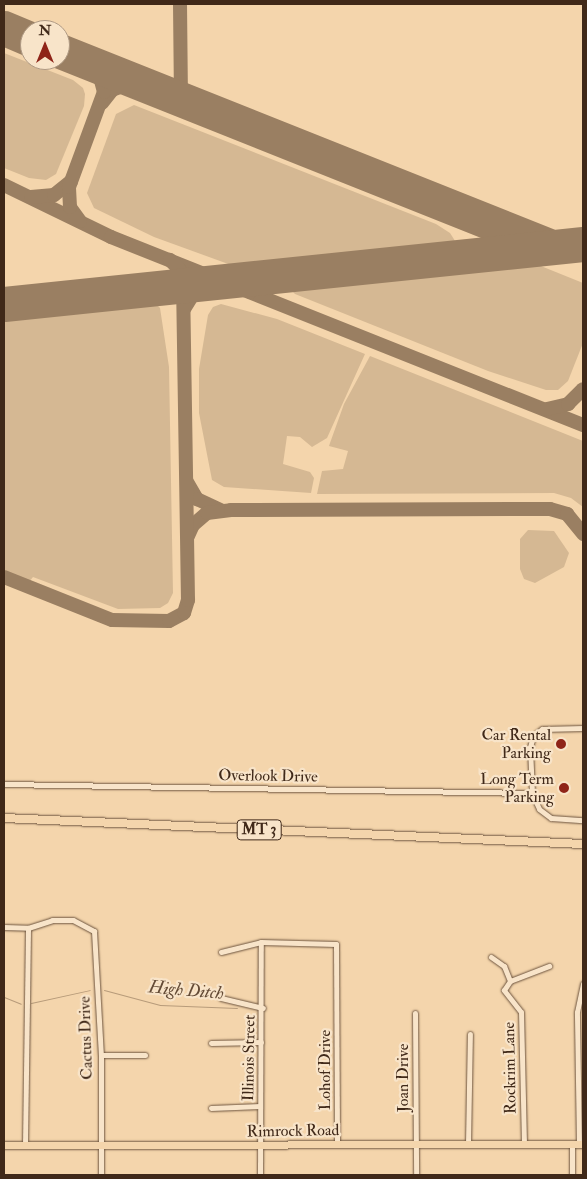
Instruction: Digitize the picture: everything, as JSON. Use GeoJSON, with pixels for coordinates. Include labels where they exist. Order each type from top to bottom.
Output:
{"type":"FeatureCollection","features":[{"type":"Feature","properties":{"kind":"highway","name":"MT 3"},"geometry":{"type":"LineString","coordinates":[[4,818],[514,842],[583,842]]}},
{"type":"Feature","properties":{"kind":"main road","name":"Rimrock Road"},"geometry":{"type":"LineString","coordinates":[[4,1145],[578,1144]]}},
{"type":"Feature","properties":{"kind":"street"},"geometry":{"type":"LineString","coordinates":[[583,728],[542,729],[535,733],[530,742],[532,793],[536,804],[546,816],[583,820]]}},
{"type":"Feature","properties":{"kind":"street","name":"Overlook Drive"},"geometry":{"type":"LineString","coordinates":[[4,784],[532,793]]}},
{"type":"Feature","properties":{"kind":"street","name":"Cactus Drive"},"geometry":{"type":"LineString","coordinates":[[28,928],[52,920],[73,920],[94,931],[101,1055],[101,1175]]}},
{"type":"Feature","properties":{"kind":"street"},"geometry":{"type":"LineString","coordinates":[[4,928],[28,928],[25,1145]]}},
{"type":"Feature","properties":{"kind":"street"},"geometry":{"type":"LineString","coordinates":[[221,952],[261,942]]}},
{"type":"Feature","properties":{"kind":"street","name":"Lohof Drive"},"geometry":{"type":"LineString","coordinates":[[261,942],[336,944],[337,1144]]}},
{"type":"Feature","properties":{"kind":"street","name":"Illinois Street"},"geometry":{"type":"LineString","coordinates":[[260,1175],[263,1008],[261,942]]}},
{"type":"Feature","properties":{"kind":"street"},"geometry":{"type":"LineString","coordinates":[[491,957],[504,966],[510,981],[549,966]]}},
{"type":"Feature","properties":{"kind":"street","name":"Rockrim Lane"},"geometry":{"type":"LineString","coordinates":[[510,981],[504,990],[505,995],[521,1012],[524,1144]]}},
{"type":"Feature","properties":{"kind":"street"},"geometry":{"type":"LineString","coordinates":[[572,1175],[578,1144],[577,1012],[583,984]]}},
{"type":"Feature","properties":{"kind":"street"},"geometry":{"type":"LineString","coordinates":[[221,998],[263,1008]]}},
{"type":"Feature","properties":{"kind":"street","name":"Joan Drive"},"geometry":{"type":"LineString","coordinates":[[415,1012],[416,1175]]}},
{"type":"Feature","properties":{"kind":"street"},"geometry":{"type":"LineString","coordinates":[[468,1144],[470,1034]]}},
{"type":"Feature","properties":{"kind":"street"},"geometry":{"type":"LineString","coordinates":[[210,1043],[261,1042]]}},
{"type":"Feature","properties":{"kind":"street"},"geometry":{"type":"LineString","coordinates":[[101,1055],[145,1055]]}},
{"type":"Feature","properties":{"kind":"street"},"geometry":{"type":"LineString","coordinates":[[211,1108],[260,1106]]}},
{"type":"Feature","properties":{"kind":"shaded area"},"geometry":{"type":"Polygon","coordinates":[[[4,53],[20,59],[20,70],[47,70],[73,80],[83,88],[85,94],[84,106],[56,174],[46,180],[29,178],[4,168],[4,53]]]}},
{"type":"Feature","properties":{"kind":"shaded area"},"geometry":{"type":"Polygon","coordinates":[[[134,105],[436,224],[450,233],[457,244],[452,248],[242,269],[154,237],[94,208],[87,193],[116,114],[134,105]]]}},
{"type":"Feature","properties":{"kind":"shaded area"},"geometry":{"type":"Polygon","coordinates":[[[521,258],[583,283],[583,343],[568,381],[558,390],[546,390],[488,371],[295,294],[290,289],[294,283],[521,258]]]}},
{"type":"Feature","properties":{"kind":"shaded area"},"geometry":{"type":"Polygon","coordinates":[[[147,298],[147,304],[156,304],[160,308],[169,367],[173,593],[168,603],[160,608],[118,609],[33,577],[29,582],[4,572],[4,313],[147,298]]]}},
{"type":"Feature","properties":{"kind":"shaded area"},"geometry":{"type":"Polygon","coordinates":[[[221,304],[277,319],[365,354],[327,438],[312,447],[300,437],[287,436],[283,464],[310,472],[314,478],[311,493],[224,487],[212,480],[199,413],[199,369],[208,315],[213,307],[221,304]]]}},
{"type":"Feature","properties":{"kind":"shaded area"},"geometry":{"type":"Polygon","coordinates":[[[370,356],[583,441],[583,507],[571,498],[554,493],[317,494],[322,471],[343,469],[348,451],[329,446],[344,404],[370,356]]]}},
{"type":"Feature","properties":{"kind":"shaded area"},"geometry":{"type":"Polygon","coordinates":[[[528,530],[554,531],[569,553],[564,567],[535,583],[524,579],[520,569],[520,539],[528,530]]]}},
{"type":"Feature","properties":{"kind":"waterway","name":"High Ditch"},"geometry":{"type":"LineString","coordinates":[[31,1003],[90,990]]}},
{"type":"Feature","properties":{"kind":"waterway","name":"High Ditch"},"geometry":{"type":"LineString","coordinates":[[104,990],[160,1005],[237,1008]]}},
{"type":"Feature","properties":{"kind":"waterway","name":"High Ditch"},"geometry":{"type":"LineString","coordinates":[[4,997],[21,1004]]}},
{"type":"Feature","properties":{"kind":"taxiway"},"geometry":{"type":"LineString","coordinates":[[180,4],[181,99]]}},
{"type":"Feature","properties":{"kind":"taxiway"},"geometry":{"type":"LineString","coordinates":[[80,221],[70,207],[69,187],[104,92],[100,77],[87,61]]}},
{"type":"Feature","properties":{"kind":"taxiway"},"geometry":{"type":"LineString","coordinates":[[102,103],[112,90],[137,81]]}},
{"type":"Feature","properties":{"kind":"taxiway"},"geometry":{"type":"LineString","coordinates":[[31,197],[54,195],[71,181]]}},
{"type":"Feature","properties":{"kind":"taxiway"},"geometry":{"type":"LineString","coordinates":[[4,185],[111,237],[583,425]]}},
{"type":"Feature","properties":{"kind":"taxiway"},"geometry":{"type":"LineString","coordinates":[[4,577],[112,620],[169,621],[184,613],[188,600],[183,280],[179,269],[170,260]]}},
{"type":"Feature","properties":{"kind":"taxiway"},"geometry":{"type":"LineString","coordinates":[[250,292],[246,283],[253,277]]}},
{"type":"Feature","properties":{"kind":"taxiway"},"geometry":{"type":"LineString","coordinates":[[184,309],[196,290],[214,281],[224,282]]}},
{"type":"Feature","properties":{"kind":"taxiway"},"geometry":{"type":"LineString","coordinates":[[547,409],[568,404],[583,389]]}},
{"type":"Feature","properties":{"kind":"taxiway"},"geometry":{"type":"LineString","coordinates":[[187,482],[197,499],[221,510]]}},
{"type":"Feature","properties":{"kind":"taxiway"},"geometry":{"type":"LineString","coordinates":[[188,536],[193,525],[207,513],[231,510],[550,509],[567,514],[583,534]]}},
{"type":"Feature","properties":{"kind":"runway"},"geometry":{"type":"LineString","coordinates":[[4,28],[20,35]]}},
{"type":"Feature","properties":{"kind":"runway"},"geometry":{"type":"LineString","coordinates":[[70,55],[547,245]]}},
{"type":"Feature","properties":{"kind":"runway"},"geometry":{"type":"LineString","coordinates":[[4,304],[583,244]]}},
{"type":"Feature","properties":{"kind":"place","name":"Car Rental Parking"},"geometry":{"type":"Point","coordinates":[561,744]}},
{"type":"Feature","properties":{"kind":"place","name":"Long Term Parking"},"geometry":{"type":"Point","coordinates":[564,788]}}]}
